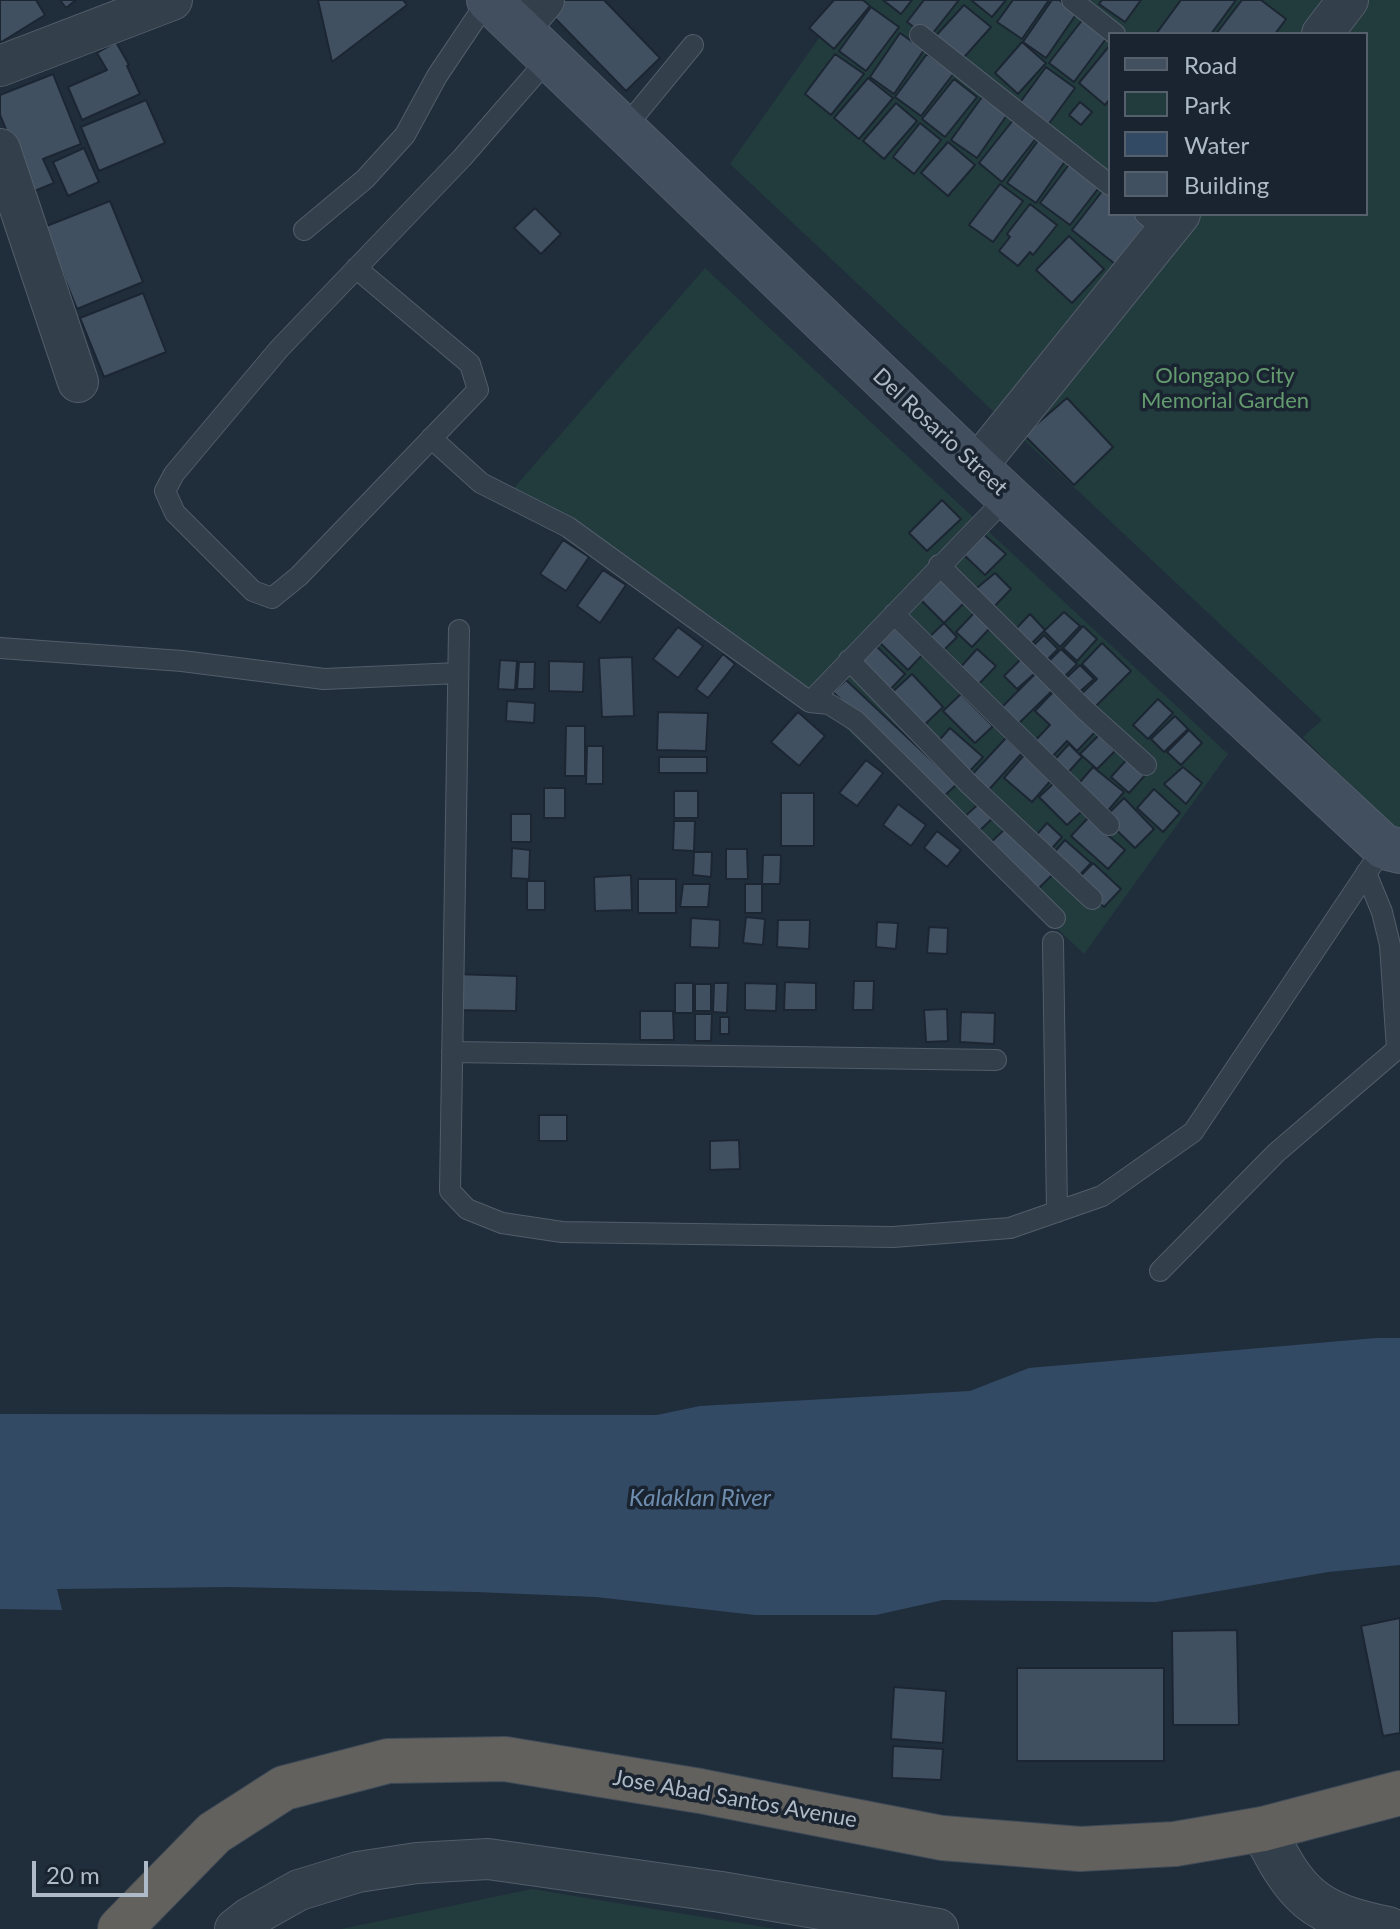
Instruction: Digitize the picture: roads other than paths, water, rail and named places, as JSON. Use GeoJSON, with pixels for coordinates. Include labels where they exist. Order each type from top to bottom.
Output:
{"type":"FeatureCollection","features":[{"type":"Feature","properties":{"kind":"highway","name":"Jose Abad Santos Avenue"},"geometry":{"type":"LineString","coordinates":[[120,1929],[214,1833],[284,1788],[388,1761],[505,1759],[700,1791],[942,1838],[1080,1849],[1175,1844],[1263,1829],[1400,1793]]}},
{"type":"Feature","properties":{"kind":"main road","name":"Del Rosario Street"},"geometry":{"type":"LineString","coordinates":[[518,17],[623,130],[1383,857]]}},
{"type":"Feature","properties":{"kind":"street"},"geometry":{"type":"LineString","coordinates":[[0,66],[172,0]]}},
{"type":"Feature","properties":{"kind":"street"},"geometry":{"type":"LineString","coordinates":[[1324,32],[1348,0]]}},
{"type":"Feature","properties":{"kind":"street"},"geometry":{"type":"LineString","coordinates":[[0,149],[78,382]]}},
{"type":"Feature","properties":{"kind":"street"},"geometry":{"type":"LineString","coordinates":[[976,467],[1164,220]]}},
{"type":"Feature","properties":{"kind":"street"},"geometry":{"type":"LineString","coordinates":[[1263,1829],[1282,1868],[1296,1888],[1323,1908],[1358,1923],[1388,1929]]}},
{"type":"Feature","properties":{"kind":"street"},"geometry":{"type":"LineString","coordinates":[[235,1929],[299,1890],[358,1872],[417,1863],[488,1859],[721,1892],[938,1929]]}},
{"type":"Feature","properties":{"kind":"lane"},"geometry":{"type":"LineString","coordinates":[[1072,0],[1112,32]]}},
{"type":"Feature","properties":{"kind":"lane"},"geometry":{"type":"LineString","coordinates":[[304,230],[365,179],[405,135],[437,76],[518,17]]}},
{"type":"Feature","properties":{"kind":"lane"},"geometry":{"type":"LineString","coordinates":[[356,268],[470,364],[478,390],[299,576],[272,598],[253,591],[175,513],[165,491],[174,474],[279,349],[356,268],[462,158],[518,17]]}},
{"type":"Feature","properties":{"kind":"lane"},"geometry":{"type":"LineString","coordinates":[[920,35],[1108,183]]}},
{"type":"Feature","properties":{"kind":"lane"},"geometry":{"type":"LineString","coordinates":[[623,130],[693,45]]}},
{"type":"Feature","properties":{"kind":"lane"},"geometry":{"type":"LineString","coordinates":[[431,438],[481,483],[568,527],[810,702],[829,704],[856,721],[1055,918]]}},
{"type":"Feature","properties":{"kind":"lane"},"geometry":{"type":"LineString","coordinates":[[810,702],[1008,496]]}},
{"type":"Feature","properties":{"kind":"lane"},"geometry":{"type":"LineString","coordinates":[[939,565],[1085,710],[1146,765]]}},
{"type":"Feature","properties":{"kind":"lane"},"geometry":{"type":"LineString","coordinates":[[894,614],[1109,825]]}},
{"type":"Feature","properties":{"kind":"lane"},"geometry":{"type":"LineString","coordinates":[[459,630],[450,1191],[467,1209],[502,1223],[562,1232],[893,1237],[1010,1228],[1102,1196],[1193,1132],[1383,857]]}},
{"type":"Feature","properties":{"kind":"lane"},"geometry":{"type":"LineString","coordinates":[[0,648],[182,661],[324,679],[458,673]]}},
{"type":"Feature","properties":{"kind":"lane"},"geometry":{"type":"LineString","coordinates":[[849,660],[970,785],[1092,899]]}},
{"type":"Feature","properties":{"kind":"lane"},"geometry":{"type":"LineString","coordinates":[[1160,1271],[1276,1153],[1398,1051],[1395,947],[1382,912],[1383,857]]}},
{"type":"Feature","properties":{"kind":"lane"},"geometry":{"type":"LineString","coordinates":[[1053,942],[1057,1212]]}},
{"type":"Feature","properties":{"kind":"lane"},"geometry":{"type":"LineString","coordinates":[[452,1052],[996,1060]]}},
{"type":"Feature","properties":{"kind":"water","name":"Kalaklan River"},"geometry":{"type":"Polygon","coordinates":[[[1400,1338],[1400,1565],[1328,1572],[1156,1602],[943,1600],[876,1615],[755,1615],[596,1597],[230,1587],[57,1589],[62,1610],[0,1609],[0,1414],[657,1415],[700,1406],[970,1391],[1029,1368],[1400,1338]]]}},
{"type":"Feature","properties":{"kind":"park label","name":"Olongapo City Memorial Garden"},"geometry":{"type":"Point","coordinates":[1225,388]}}]}
